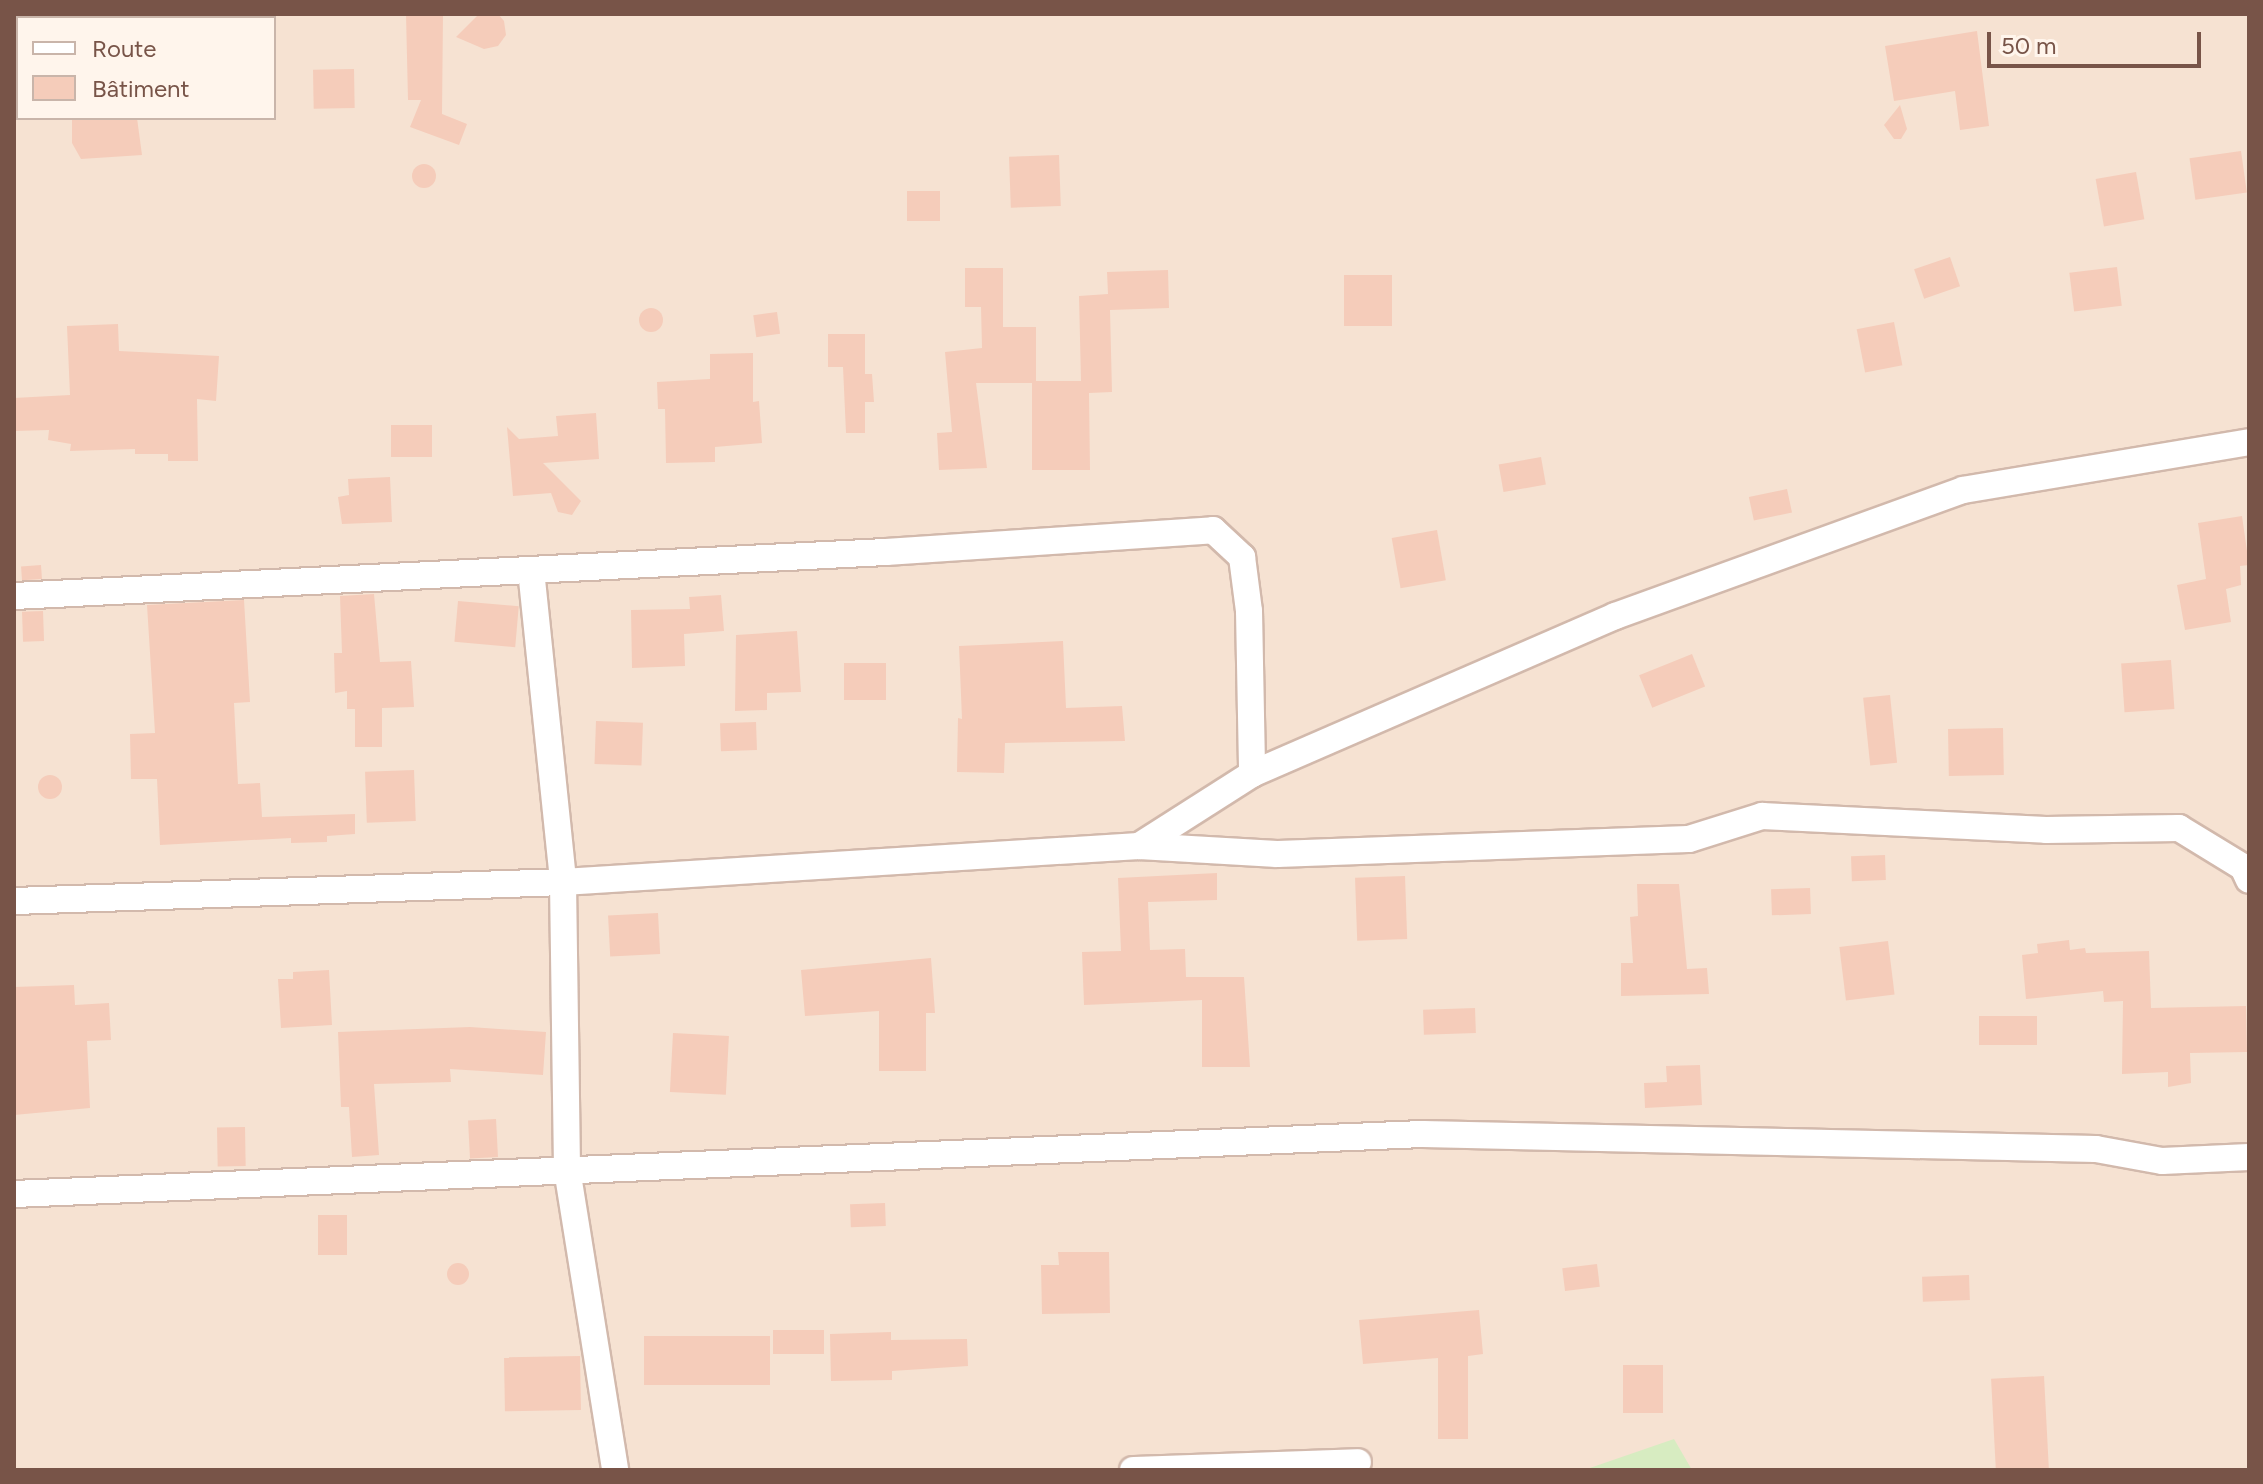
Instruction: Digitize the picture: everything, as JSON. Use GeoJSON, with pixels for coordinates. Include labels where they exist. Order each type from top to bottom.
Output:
{"type":"FeatureCollection","features":[{"type":"Feature","properties":{"kind":"street"},"geometry":{"type":"LineString","coordinates":[[1139,846],[1252,774],[1615,616],[1963,490],[2249,442]]}},
{"type":"Feature","properties":{"kind":"street"},"geometry":{"type":"LineString","coordinates":[[14,596],[531,570],[1213,530],[1242,557],[1249,611],[1252,774]]}},
{"type":"Feature","properties":{"kind":"street"},"geometry":{"type":"LineString","coordinates":[[531,570],[563,882],[567,1169],[615,1470]]}},
{"type":"Feature","properties":{"kind":"street"},"geometry":{"type":"LineString","coordinates":[[14,901],[563,882],[1139,846],[1277,854],[1689,839],[1762,816],[2046,830],[2179,828],[2243,867],[2249,880]]}},
{"type":"Feature","properties":{"kind":"street"},"geometry":{"type":"LineString","coordinates":[[14,1194],[1423,1134],[2096,1149],[2162,1161],[2249,1157]]}},
{"type":"Feature","properties":{"kind":"street"},"geometry":{"type":"LineString","coordinates":[[1133,1470],[1358,1462]]}},
{"type":"Feature","properties":{"kind":"shaded area"},"geometry":{"type":"Polygon","coordinates":[[[14,14],[2249,14],[2249,1470],[14,1470],[14,14]]]}},
{"type":"Feature","properties":{"kind":"green space"},"geometry":{"type":"Polygon","coordinates":[[[1674,1439],[1692,1470],[1584,1470],[1674,1439]]]}},
{"type":"Feature","properties":{"kind":"building"},"geometry":{"type":"Polygon","coordinates":[[[406,14],[443,14],[442,114],[467,124],[459,145],[410,127],[421,100],[408,100],[406,14]]]}},
{"type":"Feature","properties":{"kind":"building"},"geometry":{"type":"Polygon","coordinates":[[[479,14],[498,14],[504,21],[506,35],[498,46],[484,49],[456,37],[479,14]]]}},
{"type":"Feature","properties":{"kind":"building"},"geometry":{"type":"Polygon","coordinates":[[[1977,31],[1989,126],[1960,130],[1955,91],[1894,101],[1885,46],[1977,31]]]}},
{"type":"Feature","properties":{"kind":"building"},"geometry":{"type":"Polygon","coordinates":[[[354,69],[355,108],[314,109],[313,70],[354,69]]]}},
{"type":"Feature","properties":{"kind":"building"},"geometry":{"type":"Polygon","coordinates":[[[1900,105],[1907,129],[1901,139],[1894,139],[1884,125],[1900,105]]]}},
{"type":"Feature","properties":{"kind":"building"},"geometry":{"type":"Polygon","coordinates":[[[72,120],[137,120],[142,155],[81,159],[72,143],[72,120]]]}},
{"type":"Feature","properties":{"kind":"building"},"geometry":{"type":"Polygon","coordinates":[[[2241,151],[2247,193],[2195,200],[2190,158],[2241,151]]]}},
{"type":"Feature","properties":{"kind":"building"},"geometry":{"type":"Polygon","coordinates":[[[1059,155],[1061,206],[1011,208],[1009,157],[1059,155]]]}},
{"type":"Feature","properties":{"kind":"building"},"geometry":{"type":"Polygon","coordinates":[[[424,164],[435,171],[436,176],[429,187],[424,188],[413,181],[412,176],[419,165],[424,164]]]}},
{"type":"Feature","properties":{"kind":"building"},"geometry":{"type":"Polygon","coordinates":[[[2136,172],[2144,219],[2104,226],[2096,179],[2136,172]]]}},
{"type":"Feature","properties":{"kind":"building"},"geometry":{"type":"Polygon","coordinates":[[[907,191],[940,191],[940,221],[907,221],[907,191]]]}},
{"type":"Feature","properties":{"kind":"building"},"geometry":{"type":"Polygon","coordinates":[[[1950,257],[1960,286],[1924,299],[1914,269],[1950,257]]]}},
{"type":"Feature","properties":{"kind":"building"},"geometry":{"type":"Polygon","coordinates":[[[2117,267],[2122,306],[2074,312],[2069,273],[2117,267]]]}},
{"type":"Feature","properties":{"kind":"building"},"geometry":{"type":"Polygon","coordinates":[[[965,268],[1003,268],[1003,327],[1036,327],[1036,381],[1081,381],[1079,296],[1108,294],[1107,272],[1168,270],[1169,308],[1110,310],[1112,392],[1089,393],[1090,470],[1032,470],[1032,383],[976,383],[987,468],[939,470],[937,433],[952,432],[945,352],[982,348],[981,307],[965,307],[965,268]]]}},
{"type":"Feature","properties":{"kind":"building"},"geometry":{"type":"Polygon","coordinates":[[[1344,275],[1392,275],[1392,326],[1344,326],[1344,275]]]}},
{"type":"Feature","properties":{"kind":"building"},"geometry":{"type":"Polygon","coordinates":[[[651,308],[662,315],[663,320],[656,331],[651,332],[640,325],[639,320],[646,309],[651,308]]]}},
{"type":"Feature","properties":{"kind":"building"},"geometry":{"type":"Polygon","coordinates":[[[777,312],[780,334],[756,337],[753,315],[777,312]]]}},
{"type":"Feature","properties":{"kind":"building"},"geometry":{"type":"Polygon","coordinates":[[[1894,322],[1902,365],[1865,372],[1857,329],[1894,322]]]}},
{"type":"Feature","properties":{"kind":"building"},"geometry":{"type":"Polygon","coordinates":[[[118,324],[119,351],[219,356],[216,401],[197,399],[198,461],[168,461],[168,454],[135,454],[135,449],[70,451],[71,444],[48,440],[49,430],[14,431],[14,398],[70,395],[67,326],[118,324]]]}},
{"type":"Feature","properties":{"kind":"building"},"geometry":{"type":"Polygon","coordinates":[[[828,334],[865,334],[865,374],[872,374],[874,402],[865,402],[865,433],[846,433],[843,367],[828,367],[828,334]]]}},
{"type":"Feature","properties":{"kind":"building"},"geometry":{"type":"Polygon","coordinates":[[[753,353],[753,402],[759,401],[762,443],[715,447],[715,462],[666,463],[665,409],[658,409],[657,382],[710,379],[710,354],[753,353]]]}},
{"type":"Feature","properties":{"kind":"building"},"geometry":{"type":"Polygon","coordinates":[[[596,413],[599,459],[543,463],[581,501],[572,515],[558,512],[551,493],[513,496],[507,427],[519,439],[558,436],[556,416],[596,413]]]}},
{"type":"Feature","properties":{"kind":"building"},"geometry":{"type":"Polygon","coordinates":[[[391,425],[432,425],[432,457],[391,457],[391,425]]]}},
{"type":"Feature","properties":{"kind":"building"},"geometry":{"type":"Polygon","coordinates":[[[1541,457],[1546,485],[1504,492],[1499,464],[1541,457]]]}},
{"type":"Feature","properties":{"kind":"building"},"geometry":{"type":"Polygon","coordinates":[[[390,477],[392,522],[342,524],[338,497],[349,495],[348,479],[390,477]]]}},
{"type":"Feature","properties":{"kind":"building"},"geometry":{"type":"Polygon","coordinates":[[[1787,489],[1792,512],[1754,521],[1749,497],[1787,489]]]}},
{"type":"Feature","properties":{"kind":"building"},"geometry":{"type":"Polygon","coordinates":[[[2242,516],[2249,565],[2240,566],[2241,585],[2226,589],[2231,622],[2185,630],[2177,585],[2206,579],[2198,523],[2242,516]]]}},
{"type":"Feature","properties":{"kind":"building"},"geometry":{"type":"Polygon","coordinates":[[[1437,530],[1446,580],[1401,588],[1392,538],[1437,530]]]}},
{"type":"Feature","properties":{"kind":"building"},"geometry":{"type":"Polygon","coordinates":[[[41,565],[42,579],[22,580],[21,566],[41,565]]]}},
{"type":"Feature","properties":{"kind":"building"},"geometry":{"type":"Polygon","coordinates":[[[374,594],[380,662],[411,661],[414,707],[382,708],[382,747],[355,747],[355,709],[347,709],[347,691],[335,693],[334,653],[342,653],[340,596],[374,594]]]}},
{"type":"Feature","properties":{"kind":"building"},"geometry":{"type":"Polygon","coordinates":[[[721,595],[724,631],[684,634],[685,666],[632,668],[631,610],[690,609],[689,597],[721,595]]]}},
{"type":"Feature","properties":{"kind":"building"},"geometry":{"type":"Polygon","coordinates":[[[244,600],[250,702],[234,703],[238,784],[260,783],[262,817],[355,814],[355,834],[327,836],[327,842],[291,843],[291,838],[160,845],[157,779],[131,779],[130,734],[155,733],[147,605],[244,600]]]}},
{"type":"Feature","properties":{"kind":"building"},"geometry":{"type":"Polygon","coordinates":[[[458,601],[519,606],[515,647],[454,642],[458,601]]]}},
{"type":"Feature","properties":{"kind":"building"},"geometry":{"type":"Polygon","coordinates":[[[43,611],[44,641],[23,642],[22,612],[43,611]]]}},
{"type":"Feature","properties":{"kind":"building"},"geometry":{"type":"Polygon","coordinates":[[[797,631],[801,692],[767,693],[767,710],[735,711],[736,635],[797,631]]]}},
{"type":"Feature","properties":{"kind":"building"},"geometry":{"type":"Polygon","coordinates":[[[1063,641],[1066,708],[1122,706],[1125,741],[1005,743],[1004,773],[957,772],[958,718],[962,719],[959,646],[1063,641]]]}},
{"type":"Feature","properties":{"kind":"building"},"geometry":{"type":"Polygon","coordinates":[[[1692,654],[1705,686],[1652,708],[1639,675],[1692,654]]]}},
{"type":"Feature","properties":{"kind":"building"},"geometry":{"type":"Polygon","coordinates":[[[2171,660],[2174,709],[2125,712],[2121,663],[2171,660]]]}},
{"type":"Feature","properties":{"kind":"building"},"geometry":{"type":"Polygon","coordinates":[[[844,663],[886,663],[886,700],[844,700],[844,663]]]}},
{"type":"Feature","properties":{"kind":"building"},"geometry":{"type":"Polygon","coordinates":[[[1890,695],[1897,763],[1870,765],[1863,698],[1890,695]]]}},
{"type":"Feature","properties":{"kind":"building"},"geometry":{"type":"Polygon","coordinates":[[[596,721],[643,723],[641,766],[594,764],[596,721]]]}},
{"type":"Feature","properties":{"kind":"building"},"geometry":{"type":"Polygon","coordinates":[[[756,722],[757,750],[721,751],[720,723],[756,722]]]}},
{"type":"Feature","properties":{"kind":"building"},"geometry":{"type":"Polygon","coordinates":[[[2003,728],[2004,775],[1949,776],[1948,729],[2003,728]]]}},
{"type":"Feature","properties":{"kind":"building"},"geometry":{"type":"Polygon","coordinates":[[[414,770],[416,821],[367,823],[365,772],[414,770]]]}},
{"type":"Feature","properties":{"kind":"building"},"geometry":{"type":"Polygon","coordinates":[[[50,775],[58,779],[62,787],[58,795],[50,799],[42,795],[38,787],[42,779],[50,775]]]}},
{"type":"Feature","properties":{"kind":"building"},"geometry":{"type":"Polygon","coordinates":[[[1885,855],[1886,880],[1852,881],[1851,856],[1885,855]]]}},
{"type":"Feature","properties":{"kind":"building"},"geometry":{"type":"Polygon","coordinates":[[[1217,873],[1217,900],[1148,902],[1150,950],[1185,949],[1186,977],[1244,977],[1250,1067],[1202,1067],[1202,1000],[1084,1005],[1082,952],[1121,951],[1118,878],[1217,873]]]}},
{"type":"Feature","properties":{"kind":"building"},"geometry":{"type":"Polygon","coordinates":[[[1405,876],[1407,939],[1357,941],[1355,878],[1405,876]]]}},
{"type":"Feature","properties":{"kind":"building"},"geometry":{"type":"Polygon","coordinates":[[[1637,884],[1679,884],[1687,969],[1707,968],[1709,994],[1621,996],[1621,963],[1633,963],[1630,917],[1638,916],[1637,884]]]}},
{"type":"Feature","properties":{"kind":"building"},"geometry":{"type":"Polygon","coordinates":[[[1810,888],[1811,914],[1772,915],[1771,889],[1810,888]]]}},
{"type":"Feature","properties":{"kind":"building"},"geometry":{"type":"Polygon","coordinates":[[[658,913],[660,954],[610,957],[608,916],[658,913]]]}},
{"type":"Feature","properties":{"kind":"building"},"geometry":{"type":"Polygon","coordinates":[[[2069,940],[2070,950],[2085,948],[2086,953],[2149,951],[2151,1008],[2246,1006],[2247,1052],[2190,1053],[2191,1083],[2168,1087],[2168,1072],[2122,1074],[2123,1001],[2104,1002],[2103,991],[2026,999],[2022,955],[2038,953],[2037,944],[2069,940]]]}},
{"type":"Feature","properties":{"kind":"building"},"geometry":{"type":"Polygon","coordinates":[[[1888,941],[1895,995],[1846,1001],[1839,947],[1888,941]]]}},
{"type":"Feature","properties":{"kind":"building"},"geometry":{"type":"Polygon","coordinates":[[[931,958],[935,1013],[926,1013],[926,1071],[879,1071],[879,1011],[805,1016],[801,970],[931,958]]]}},
{"type":"Feature","properties":{"kind":"building"},"geometry":{"type":"Polygon","coordinates":[[[329,970],[332,1025],[281,1028],[278,979],[293,979],[293,972],[329,970]]]}},
{"type":"Feature","properties":{"kind":"building"},"geometry":{"type":"Polygon","coordinates":[[[74,985],[75,1005],[109,1003],[111,1040],[87,1041],[90,1108],[14,1115],[14,987],[74,985]]]}},
{"type":"Feature","properties":{"kind":"building"},"geometry":{"type":"Polygon","coordinates":[[[1475,1008],[1476,1033],[1424,1035],[1423,1010],[1475,1008]]]}},
{"type":"Feature","properties":{"kind":"building"},"geometry":{"type":"Polygon","coordinates":[[[1979,1016],[2037,1016],[2037,1045],[1979,1045],[1979,1016]]]}},
{"type":"Feature","properties":{"kind":"building"},"geometry":{"type":"Polygon","coordinates":[[[470,1027],[546,1032],[543,1075],[450,1069],[451,1082],[374,1084],[379,1155],[352,1157],[349,1107],[341,1107],[338,1032],[470,1027]]]}},
{"type":"Feature","properties":{"kind":"building"},"geometry":{"type":"Polygon","coordinates":[[[673,1033],[729,1036],[726,1095],[670,1092],[673,1033]]]}},
{"type":"Feature","properties":{"kind":"building"},"geometry":{"type":"Polygon","coordinates":[[[1700,1065],[1702,1105],[1645,1108],[1644,1083],[1667,1082],[1666,1066],[1700,1065]]]}},
{"type":"Feature","properties":{"kind":"building"},"geometry":{"type":"Polygon","coordinates":[[[496,1119],[498,1157],[470,1158],[468,1120],[496,1119]]]}},
{"type":"Feature","properties":{"kind":"building"},"geometry":{"type":"Polygon","coordinates":[[[217,1127],[245,1127],[246,1166],[218,1166],[217,1127]]]}},
{"type":"Feature","properties":{"kind":"building"},"geometry":{"type":"Polygon","coordinates":[[[885,1203],[886,1226],[851,1227],[850,1204],[885,1203]]]}},
{"type":"Feature","properties":{"kind":"building"},"geometry":{"type":"Polygon","coordinates":[[[318,1215],[347,1215],[347,1255],[318,1255],[318,1215]]]}},
{"type":"Feature","properties":{"kind":"building"},"geometry":{"type":"Polygon","coordinates":[[[1058,1252],[1109,1252],[1110,1313],[1042,1314],[1041,1265],[1059,1265],[1058,1252]]]}},
{"type":"Feature","properties":{"kind":"building"},"geometry":{"type":"Polygon","coordinates":[[[454,1263],[462,1263],[469,1274],[462,1285],[454,1285],[447,1278],[447,1270],[454,1263]]]}},
{"type":"Feature","properties":{"kind":"building"},"geometry":{"type":"Polygon","coordinates":[[[1597,1264],[1600,1287],[1565,1291],[1562,1268],[1597,1264]]]}},
{"type":"Feature","properties":{"kind":"building"},"geometry":{"type":"Polygon","coordinates":[[[1969,1275],[1970,1300],[1923,1302],[1922,1277],[1969,1275]]]}},
{"type":"Feature","properties":{"kind":"building"},"geometry":{"type":"Polygon","coordinates":[[[1479,1310],[1483,1354],[1468,1356],[1468,1439],[1438,1439],[1438,1358],[1363,1364],[1359,1320],[1479,1310]]]}},
{"type":"Feature","properties":{"kind":"building"},"geometry":{"type":"Polygon","coordinates":[[[773,1330],[824,1330],[824,1354],[773,1354],[773,1330]]]}},
{"type":"Feature","properties":{"kind":"building"},"geometry":{"type":"Polygon","coordinates":[[[891,1332],[891,1340],[967,1339],[968,1366],[892,1371],[892,1380],[831,1381],[830,1334],[891,1332]]]}},
{"type":"Feature","properties":{"kind":"building"},"geometry":{"type":"Polygon","coordinates":[[[644,1336],[770,1336],[770,1385],[644,1385],[644,1336]]]}},
{"type":"Feature","properties":{"kind":"building"},"geometry":{"type":"Polygon","coordinates":[[[580,1356],[581,1410],[505,1411],[504,1357],[580,1356]]]}},
{"type":"Feature","properties":{"kind":"building"},"geometry":{"type":"Polygon","coordinates":[[[1623,1365],[1663,1365],[1663,1413],[1623,1413],[1623,1365]]]}},
{"type":"Feature","properties":{"kind":"building"},"geometry":{"type":"Polygon","coordinates":[[[2044,1376],[2049,1470],[1996,1470],[1991,1379],[2044,1376]]]}}]}
